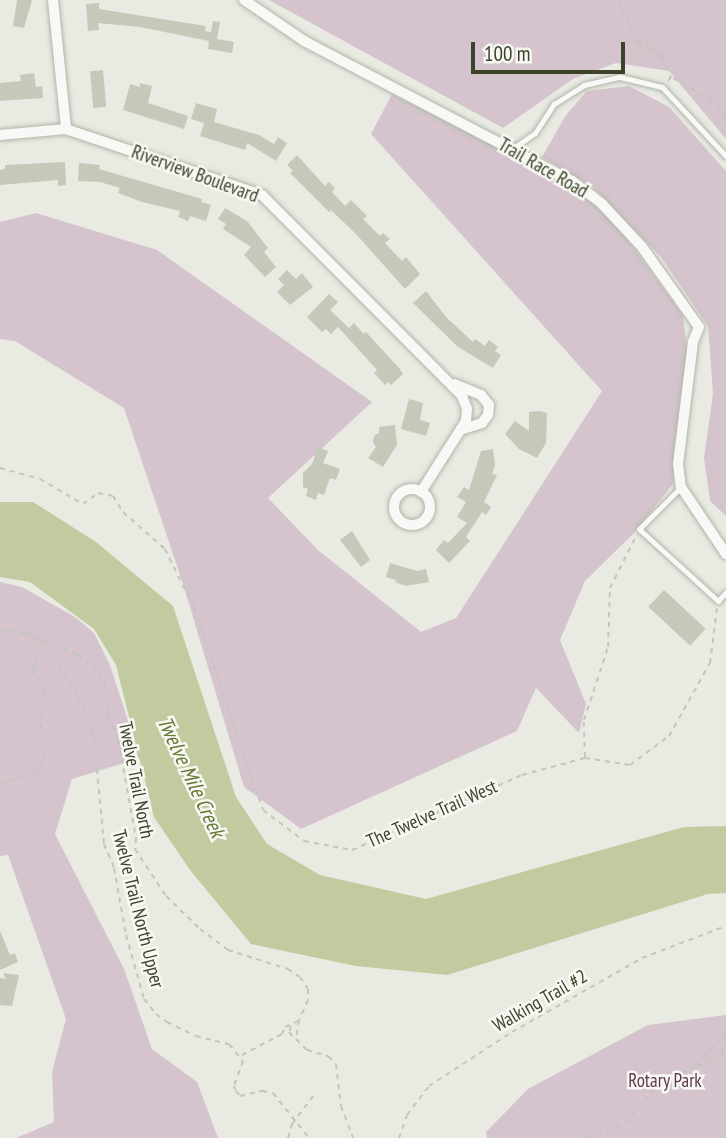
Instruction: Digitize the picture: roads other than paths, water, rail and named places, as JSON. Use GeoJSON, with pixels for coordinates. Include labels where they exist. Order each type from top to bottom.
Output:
{"type":"FeatureCollection","features":[{"type":"Feature","properties":{"kind":"street"},"geometry":{"type":"LineString","coordinates":[[53,0],[66,129]]}},
{"type":"Feature","properties":{"kind":"street","name":"Trail Race Road"},"geometry":{"type":"LineString","coordinates":[[244,0],[304,41],[572,181],[602,204],[642,247],[699,327],[693,342],[678,464],[681,487]]}},
{"type":"Feature","properties":{"kind":"street","name":"Riverview Boulevard"},"geometry":{"type":"LineString","coordinates":[[0,135],[66,129],[262,195],[461,394],[466,405],[467,419],[421,492]]}},
{"type":"Feature","properties":{"kind":"street","name":"Riverview Boulevard"},"geometry":{"type":"LineString","coordinates":[[445,380],[481,395],[489,405],[488,415],[482,423],[460,430]]}},
{"type":"Feature","properties":{"kind":"street"},"geometry":{"type":"LineString","coordinates":[[681,487],[726,554]]}},
{"type":"Feature","properties":{"kind":"lane"},"geometry":{"type":"LineString","coordinates":[[512,149],[535,133],[554,104],[584,85],[620,77],[662,87],[726,156]]}},
{"type":"Feature","properties":{"kind":"lane"},"geometry":{"type":"LineString","coordinates":[[681,487],[639,529],[718,601],[726,592]]}},
{"type":"Feature","properties":{"kind":"water","name":"Twelve Mile Creek"},"geometry":{"type":"Polygon","coordinates":[[[0,502],[33,502],[96,542],[173,606],[236,797],[267,844],[320,875],[426,899],[684,827],[726,826],[726,893],[708,894],[447,975],[356,966],[251,944],[190,870],[154,817],[116,665],[94,629],[30,582],[0,577],[0,502]]]}},
{"type":"Feature","properties":{"kind":"park label","name":"Rotary Park"},"geometry":{"type":"Point","coordinates":[665,1081]}}]}
